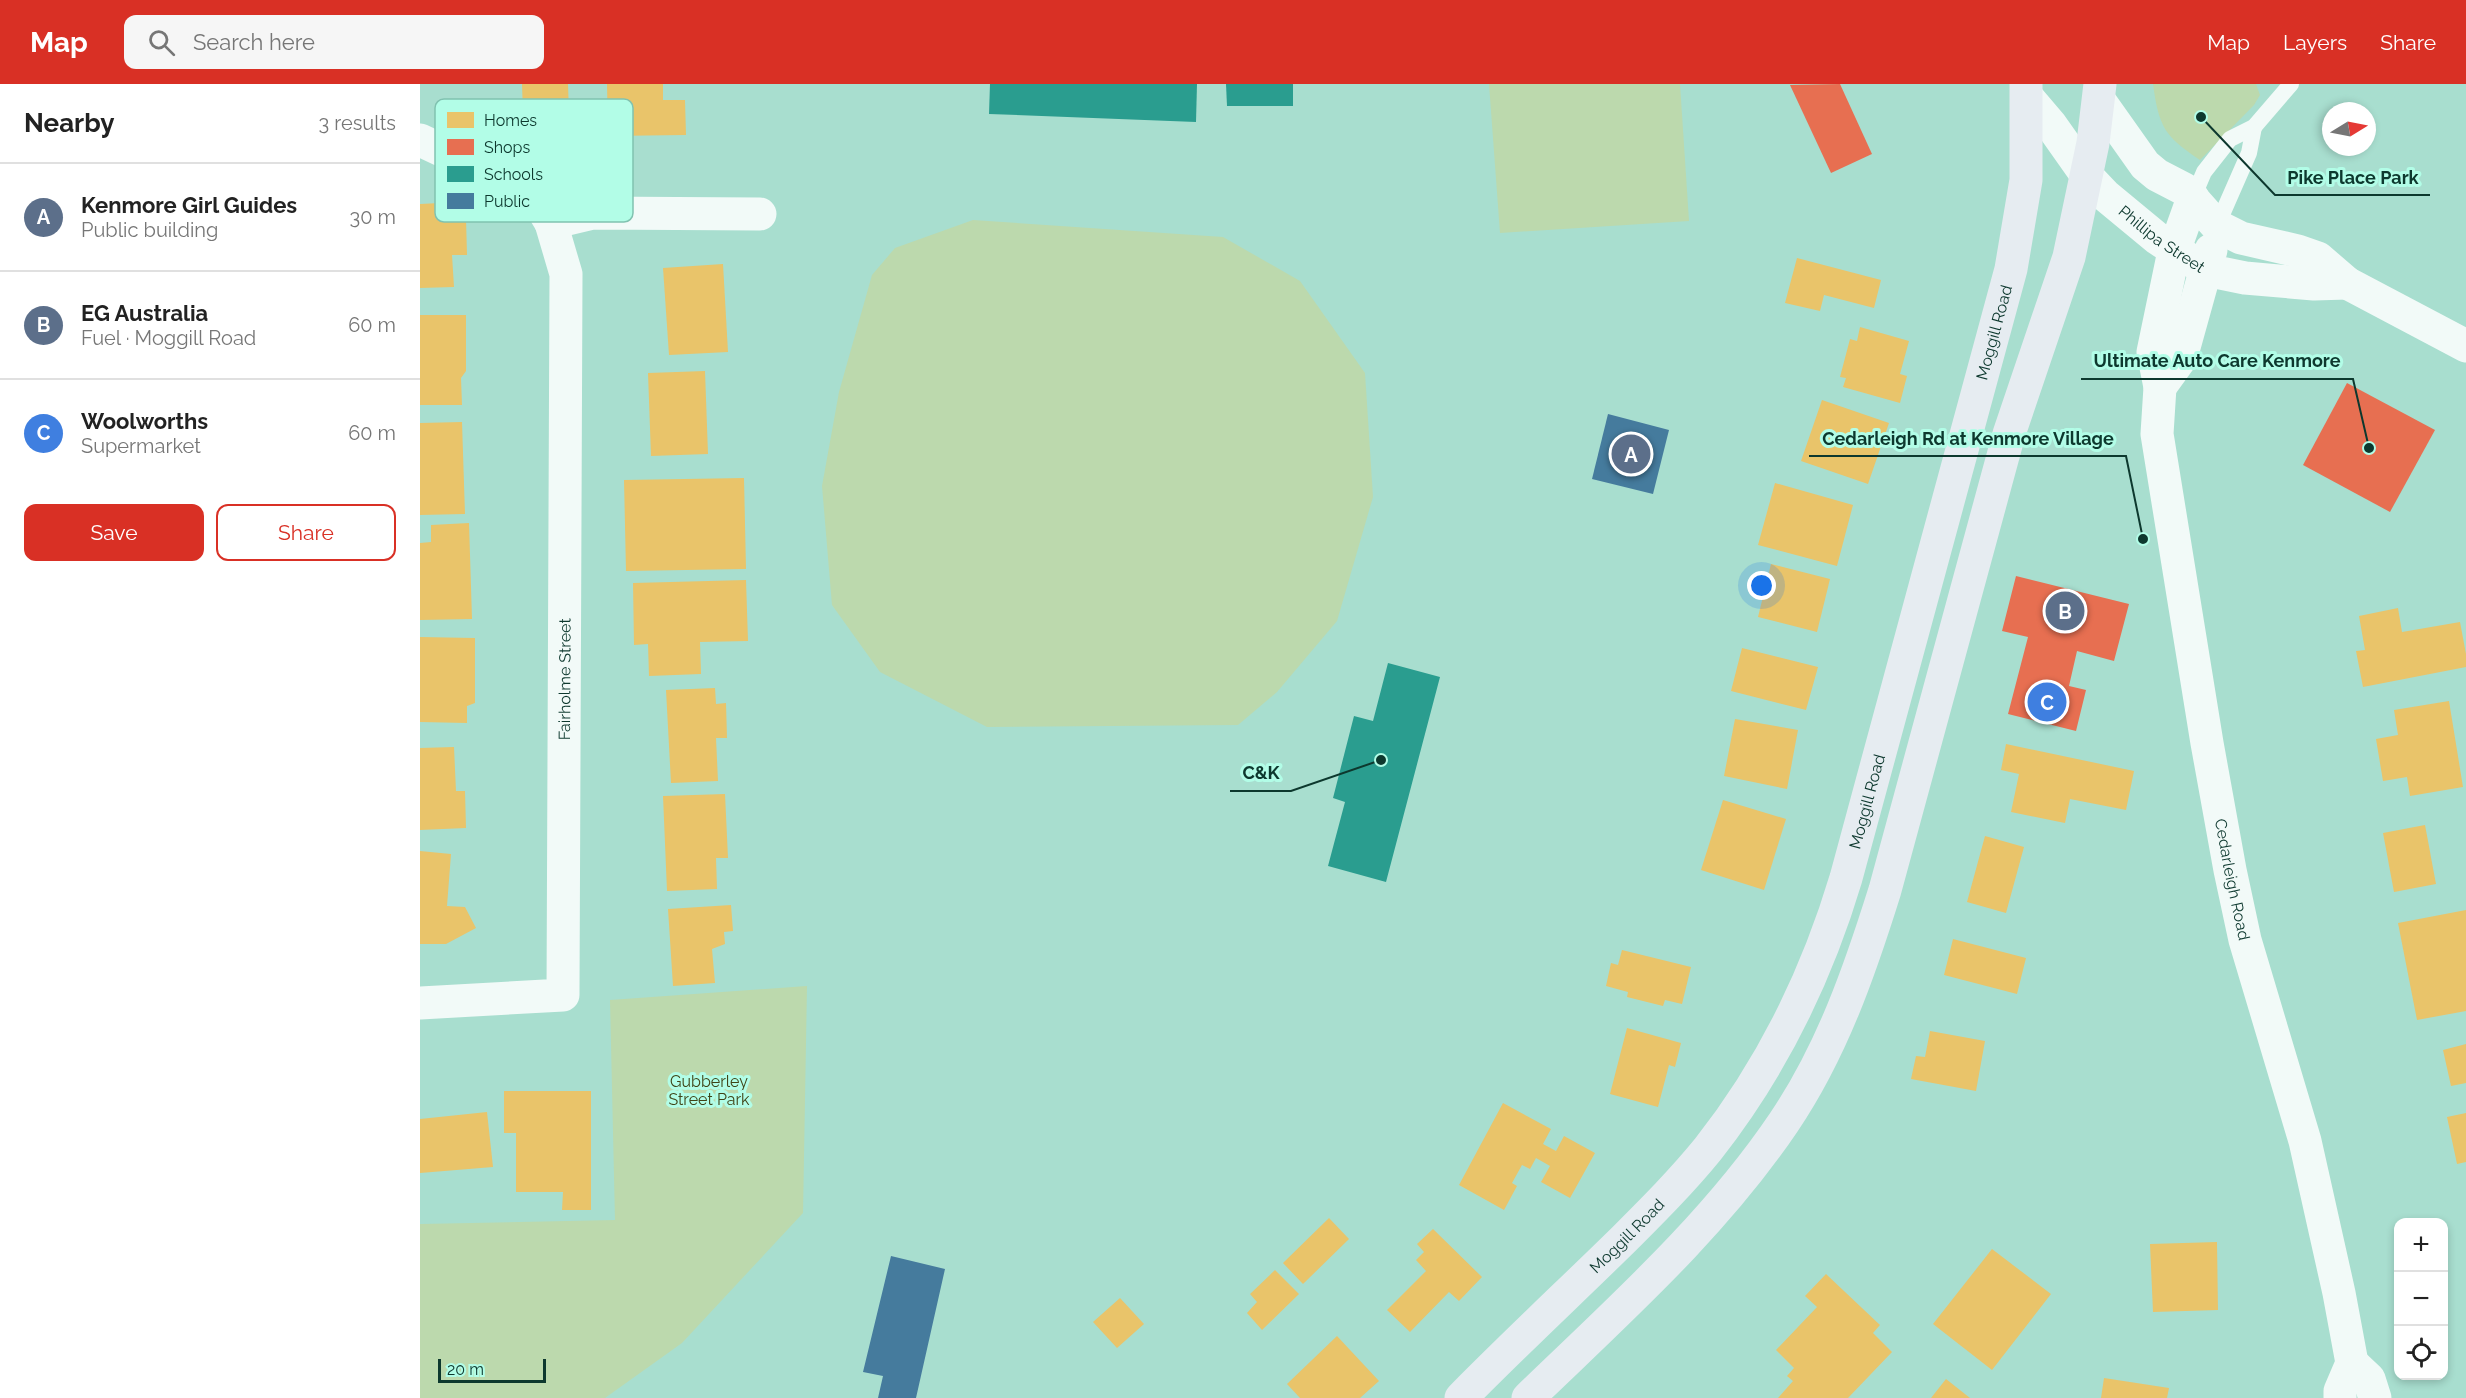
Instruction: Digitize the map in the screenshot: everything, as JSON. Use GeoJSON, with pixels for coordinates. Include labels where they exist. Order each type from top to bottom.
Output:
{"type":"FeatureCollection","features":[{"type":"Feature","properties":{"kind":"highway","name":"Moggill Road"},"geometry":{"type":"LineString","coordinates":[[1461,1398],[1656,1207],[1708,1149],[1740,1104],[1772,1052],[1799,1002],[1817,961],[1846,878],[2011,269],[2026,180],[2027,91]]}},
{"type":"Feature","properties":{"kind":"highway"},"geometry":{"type":"LineString","coordinates":[[1528,1398],[1673,1254],[1732,1190],[1761,1155],[1785,1120],[1838,1024],[1866,953],[1885,890],[2009,434],[2069,257],[2087,176],[2099,92]]}},
{"type":"Feature","properties":{"kind":"street","name":"Phillipa Street"},"geometry":{"type":"LineString","coordinates":[[2027,91],[2087,176],[2106,196],[2174,251],[2206,270],[2228,276],[2314,284],[2347,283]]}},
{"type":"Feature","properties":{"kind":"street","name":"Phillipa Street"},"geometry":{"type":"LineString","coordinates":[[2099,92],[2145,165],[2157,175],[2184,189],[2217,226],[2241,238],[2298,250],[2318,258],[2347,283],[2466,346]]}},
{"type":"Feature","properties":{"kind":"street"},"geometry":{"type":"LineString","coordinates":[[420,140],[435,147]]}},
{"type":"Feature","properties":{"kind":"street","name":"Cedarleigh Road"},"geometry":{"type":"LineString","coordinates":[[2193,198],[2174,251],[2153,352],[2160,387],[2157,434],[2161,461],[2230,870],[2246,940],[2305,1141],[2352,1363],[2369,1379],[2375,1398]]}},
{"type":"Feature","properties":{"kind":"street"},"geometry":{"type":"LineString","coordinates":[[633,213],[760,214]]}},
{"type":"Feature","properties":{"kind":"street"},"geometry":{"type":"LineString","coordinates":[[551,223],[555,222]]}},
{"type":"Feature","properties":{"kind":"street","name":"Fairholme Street"},"geometry":{"type":"LineString","coordinates":[[420,1003],[562,995],[566,274],[551,223]]}},
{"type":"Feature","properties":{"kind":"street"},"geometry":{"type":"LineString","coordinates":[[2160,387],[2181,358],[2217,226]]}},
{"type":"Feature","properties":{"kind":"street"},"geometry":{"type":"LineString","coordinates":[[2340,1398],[2340,1391],[2352,1363]]}},
{"type":"Feature","properties":{"kind":"lane"},"geometry":{"type":"LineString","coordinates":[[2193,198],[2204,172],[2230,139],[2254,127],[2291,84]]}},
{"type":"Feature","properties":{"kind":"lane"},"geometry":{"type":"LineString","coordinates":[[2217,226],[2249,153],[2254,127]]}},
{"type":"Feature","properties":{"kind":"green space"},"geometry":{"type":"Polygon","coordinates":[[[1489,84],[1680,84],[1689,221],[1500,233],[1489,84]]]}},
{"type":"Feature","properties":{"kind":"green space"},"geometry":{"type":"Polygon","coordinates":[[[2153,84],[2256,84],[2260,95],[2254,105],[2200,160],[2178,144],[2165,129],[2158,111],[2153,84]]]}},
{"type":"Feature","properties":{"kind":"green space"},"geometry":{"type":"Polygon","coordinates":[[[973,220],[1223,237],[1300,281],[1365,373],[1373,497],[1337,621],[1277,692],[1238,725],[987,727],[880,672],[832,605],[822,486],[839,392],[872,275],[895,248],[973,220]]]}},
{"type":"Feature","properties":{"kind":"green space","name":"Gubberley Street Park"},"geometry":{"type":"Polygon","coordinates":[[[807,986],[803,1213],[682,1343],[605,1398],[420,1398],[420,1224],[615,1220],[610,1000],[807,986]]]}},
{"type":"Feature","properties":{"kind":"building: Homes"},"geometry":{"type":"Polygon","coordinates":[[[522,84],[568,84],[568,99],[522,99],[522,84]]]}},
{"type":"Feature","properties":{"kind":"building: Homes"},"geometry":{"type":"Polygon","coordinates":[[[607,84],[663,84],[663,100],[685,100],[686,135],[633,136],[633,99],[607,99],[607,84]]]}},
{"type":"Feature","properties":{"kind":"building: Homes"},"geometry":{"type":"Polygon","coordinates":[[[435,203],[435,222],[466,222],[467,255],[452,255],[454,287],[420,288],[420,204],[435,203]]]}},
{"type":"Feature","properties":{"kind":"building: Homes"},"geometry":{"type":"Polygon","coordinates":[[[1797,258],[1881,280],[1874,308],[1824,295],[1820,311],[1785,303],[1797,258]]]}},
{"type":"Feature","properties":{"kind":"building: Homes"},"geometry":{"type":"Polygon","coordinates":[[[723,264],[728,352],[669,355],[663,268],[723,264]]]}},
{"type":"Feature","properties":{"kind":"building: Homes"},"geometry":{"type":"Polygon","coordinates":[[[420,315],[466,315],[466,371],[461,378],[462,405],[420,405],[420,315]]]}},
{"type":"Feature","properties":{"kind":"building: Homes"},"geometry":{"type":"Polygon","coordinates":[[[1860,327],[1909,341],[1900,374],[1907,376],[1900,403],[1843,387],[1846,378],[1840,377],[1850,339],[1857,341],[1860,327]]]}},
{"type":"Feature","properties":{"kind":"building: Homes"},"geometry":{"type":"Polygon","coordinates":[[[705,371],[708,454],[651,456],[648,373],[705,371]]]}},
{"type":"Feature","properties":{"kind":"building: Homes"},"geometry":{"type":"Polygon","coordinates":[[[1822,400],[1889,423],[1868,484],[1801,461],[1822,400]]]}},
{"type":"Feature","properties":{"kind":"building: Homes"},"geometry":{"type":"Polygon","coordinates":[[[462,422],[465,514],[420,515],[420,423],[462,422]]]}},
{"type":"Feature","properties":{"kind":"building: Homes"},"geometry":{"type":"Polygon","coordinates":[[[744,478],[746,569],[626,571],[624,480],[744,478]]]}},
{"type":"Feature","properties":{"kind":"building: Homes"},"geometry":{"type":"Polygon","coordinates":[[[1775,483],[1853,505],[1837,566],[1758,545],[1775,483]]]}},
{"type":"Feature","properties":{"kind":"building: Homes"},"geometry":{"type":"Polygon","coordinates":[[[469,523],[472,619],[420,620],[420,543],[431,542],[431,525],[469,523]]]}},
{"type":"Feature","properties":{"kind":"building: Homes"},"geometry":{"type":"Polygon","coordinates":[[[1771,564],[1830,579],[1817,632],[1758,617],[1771,564]]]}},
{"type":"Feature","properties":{"kind":"building: Homes"},"geometry":{"type":"Polygon","coordinates":[[[746,580],[748,641],[700,642],[701,674],[649,676],[648,644],[634,645],[633,583],[746,580]]]}},
{"type":"Feature","properties":{"kind":"building: Homes"},"geometry":{"type":"Polygon","coordinates":[[[2398,608],[2402,632],[2460,622],[2466,667],[2363,687],[2356,651],[2365,650],[2359,616],[2398,608]]]}},
{"type":"Feature","properties":{"kind":"building: Homes"},"geometry":{"type":"Polygon","coordinates":[[[420,637],[475,638],[475,703],[467,706],[467,723],[420,722],[420,637]]]}},
{"type":"Feature","properties":{"kind":"building: Homes"},"geometry":{"type":"Polygon","coordinates":[[[1742,648],[1818,667],[1806,710],[1731,691],[1742,648]]]}},
{"type":"Feature","properties":{"kind":"building: Homes"},"geometry":{"type":"Polygon","coordinates":[[[715,688],[716,704],[726,703],[727,738],[716,738],[718,781],[671,783],[666,690],[715,688]]]}},
{"type":"Feature","properties":{"kind":"building: Homes"},"geometry":{"type":"Polygon","coordinates":[[[2449,701],[2463,787],[2410,796],[2407,777],[2383,781],[2376,739],[2398,735],[2394,710],[2449,701]]]}},
{"type":"Feature","properties":{"kind":"building: Homes"},"geometry":{"type":"Polygon","coordinates":[[[1735,719],[1798,730],[1787,789],[1724,776],[1735,719]]]}},
{"type":"Feature","properties":{"kind":"building: Homes"},"geometry":{"type":"Polygon","coordinates":[[[2006,744],[2134,771],[2126,810],[2070,799],[2065,823],[2011,812],[2019,774],[2001,770],[2006,744]]]}},
{"type":"Feature","properties":{"kind":"building: Homes"},"geometry":{"type":"Polygon","coordinates":[[[454,747],[456,791],[465,791],[466,828],[420,830],[420,748],[454,747]]]}},
{"type":"Feature","properties":{"kind":"building: Homes"},"geometry":{"type":"Polygon","coordinates":[[[725,794],[728,858],[716,858],[717,889],[667,891],[663,796],[725,794]]]}},
{"type":"Feature","properties":{"kind":"building: Homes"},"geometry":{"type":"Polygon","coordinates":[[[1723,800],[1786,819],[1764,890],[1701,870],[1723,800]]]}},
{"type":"Feature","properties":{"kind":"building: Homes"},"geometry":{"type":"Polygon","coordinates":[[[2425,825],[2436,884],[2394,892],[2383,833],[2425,825]]]}},
{"type":"Feature","properties":{"kind":"building: Homes"},"geometry":{"type":"Polygon","coordinates":[[[1985,836],[2024,847],[2006,913],[1967,902],[1985,836]]]}},
{"type":"Feature","properties":{"kind":"building: Homes"},"geometry":{"type":"Polygon","coordinates":[[[420,851],[451,854],[447,906],[465,907],[476,928],[446,944],[420,944],[420,851]]]}},
{"type":"Feature","properties":{"kind":"building: Homes"},"geometry":{"type":"Polygon","coordinates":[[[731,905],[733,931],[724,932],[725,944],[712,949],[715,983],[673,986],[668,909],[731,905]]]}},
{"type":"Feature","properties":{"kind":"building: Homes"},"geometry":{"type":"Polygon","coordinates":[[[2466,910],[2466,1011],[2417,1020],[2398,923],[2466,910]]]}},
{"type":"Feature","properties":{"kind":"building: Homes"},"geometry":{"type":"Polygon","coordinates":[[[1953,939],[2026,958],[2017,994],[1944,975],[1953,939]]]}},
{"type":"Feature","properties":{"kind":"building: Homes"},"geometry":{"type":"Polygon","coordinates":[[[1622,950],[1691,967],[1682,1004],[1665,1000],[1663,1006],[1627,997],[1628,992],[1606,986],[1611,963],[1618,965],[1622,950]]]}},
{"type":"Feature","properties":{"kind":"building: Homes"},"geometry":{"type":"Polygon","coordinates":[[[1627,1028],[1681,1043],[1675,1067],[1669,1065],[1658,1107],[1610,1094],[1627,1028]]]}},
{"type":"Feature","properties":{"kind":"building: Homes"},"geometry":{"type":"Polygon","coordinates":[[[1930,1031],[1985,1041],[1976,1091],[1911,1079],[1916,1056],[1925,1057],[1930,1031]]]}},
{"type":"Feature","properties":{"kind":"building: Homes"},"geometry":{"type":"Polygon","coordinates":[[[2466,1044],[2466,1083],[2451,1086],[2443,1050],[2466,1044]]]}},
{"type":"Feature","properties":{"kind":"building: Homes"},"geometry":{"type":"Polygon","coordinates":[[[504,1091],[591,1091],[591,1210],[562,1210],[563,1192],[516,1192],[516,1133],[504,1133],[504,1091]]]}},
{"type":"Feature","properties":{"kind":"building: Homes"},"geometry":{"type":"Polygon","coordinates":[[[1503,1103],[1551,1129],[1543,1144],[1556,1151],[1564,1136],[1595,1153],[1570,1198],[1541,1182],[1550,1166],[1536,1158],[1530,1169],[1522,1165],[1512,1183],[1517,1186],[1504,1210],[1459,1185],[1503,1103]]]}},
{"type":"Feature","properties":{"kind":"building: Homes"},"geometry":{"type":"Polygon","coordinates":[[[487,1112],[493,1167],[420,1173],[420,1119],[487,1112]]]}},
{"type":"Feature","properties":{"kind":"building: Homes"},"geometry":{"type":"Polygon","coordinates":[[[2466,1113],[2466,1162],[2457,1164],[2447,1117],[2466,1113]]]}},
{"type":"Feature","properties":{"kind":"building: Homes"},"geometry":{"type":"Polygon","coordinates":[[[1329,1218],[1349,1239],[1303,1284],[1283,1263],[1329,1218]]]}},
{"type":"Feature","properties":{"kind":"building: Homes"},"geometry":{"type":"Polygon","coordinates":[[[1433,1229],[1482,1277],[1459,1301],[1449,1292],[1410,1332],[1387,1310],[1426,1271],[1416,1260],[1424,1252],[1417,1244],[1433,1229]]]}},
{"type":"Feature","properties":{"kind":"building: Homes"},"geometry":{"type":"Polygon","coordinates":[[[2217,1242],[2218,1310],[2153,1312],[2150,1244],[2217,1242]]]}},
{"type":"Feature","properties":{"kind":"building: Homes"},"geometry":{"type":"Polygon","coordinates":[[[1992,1249],[2051,1294],[1992,1370],[1933,1324],[1992,1249]]]}},
{"type":"Feature","properties":{"kind":"building: Homes"},"geometry":{"type":"Polygon","coordinates":[[[1275,1270],[1299,1294],[1262,1330],[1247,1313],[1257,1302],[1250,1294],[1275,1270]]]}},
{"type":"Feature","properties":{"kind":"building: Homes"},"geometry":{"type":"Polygon","coordinates":[[[1826,1274],[1880,1325],[1873,1333],[1892,1352],[1848,1398],[1778,1398],[1793,1381],[1787,1376],[1794,1368],[1776,1350],[1817,1307],[1805,1296],[1826,1274]]]}},
{"type":"Feature","properties":{"kind":"building: Homes"},"geometry":{"type":"Polygon","coordinates":[[[1120,1298],[1144,1324],[1117,1348],[1093,1322],[1120,1298]]]}},
{"type":"Feature","properties":{"kind":"building: Homes"},"geometry":{"type":"Polygon","coordinates":[[[1337,1336],[1379,1381],[1360,1398],[1300,1398],[1287,1384],[1337,1336]]]}},
{"type":"Feature","properties":{"kind":"building: Homes"},"geometry":{"type":"Polygon","coordinates":[[[2104,1378],[2169,1388],[2167,1398],[2101,1398],[2104,1378]]]}},
{"type":"Feature","properties":{"kind":"building: Homes"},"geometry":{"type":"Polygon","coordinates":[[[1946,1379],[1970,1398],[1931,1398],[1946,1379]]]}},
{"type":"Feature","properties":{"kind":"building: Shops"},"geometry":{"type":"Polygon","coordinates":[[[1840,84],[1872,154],[1831,173],[1790,85],[1840,84]]]}},
{"type":"Feature","properties":{"kind":"building: Shops"},"geometry":{"type":"Polygon","coordinates":[[[2347,383],[2435,430],[2390,512],[2303,465],[2347,383]]]}},
{"type":"Feature","properties":{"kind":"building: Shops"},"geometry":{"type":"Polygon","coordinates":[[[2016,576],[2129,604],[2114,661],[2077,651],[2069,686],[2086,690],[2076,731],[2008,714],[2028,637],[2002,631],[2016,576]]]}},
{"type":"Feature","properties":{"kind":"building: Schools"},"geometry":{"type":"Polygon","coordinates":[[[990,84],[1197,84],[1196,122],[989,114],[990,84]]]}},
{"type":"Feature","properties":{"kind":"building: Schools"},"geometry":{"type":"Polygon","coordinates":[[[1226,84],[1293,84],[1293,106],[1227,106],[1226,84]]]}},
{"type":"Feature","properties":{"kind":"building: Schools"},"geometry":{"type":"Polygon","coordinates":[[[1388,663],[1440,677],[1386,882],[1328,866],[1345,802],[1333,798],[1354,716],[1373,721],[1388,663]]]}},
{"type":"Feature","properties":{"kind":"building: Public"},"geometry":{"type":"Polygon","coordinates":[[[1608,414],[1669,430],[1653,494],[1592,479],[1608,414]]]}},
{"type":"Feature","properties":{"kind":"building: Public"},"geometry":{"type":"Polygon","coordinates":[[[891,1256],[945,1269],[916,1398],[878,1398],[883,1376],[863,1372],[891,1256]]]}},
{"type":"Feature","properties":{"kind":"place","name":"Pike Place Park"},"geometry":{"type":"Point","coordinates":[2201,117]}},
{"type":"Feature","properties":{"kind":"place","name":"Ultimate Auto Care Kenmore"},"geometry":{"type":"Point","coordinates":[2369,448]}},
{"type":"Feature","properties":{"kind":"place","name":"Kenmore Girl Guides"},"geometry":{"type":"Point","coordinates":[1631,454]}},
{"type":"Feature","properties":{"kind":"place","name":"Cedarleigh Rd at Kenmore Village"},"geometry":{"type":"Point","coordinates":[2143,539]}},
{"type":"Feature","properties":{"kind":"place","name":"EG Australia"},"geometry":{"type":"Point","coordinates":[2065,611]}},
{"type":"Feature","properties":{"kind":"place","name":"Woolworths"},"geometry":{"type":"Point","coordinates":[2047,702]}},
{"type":"Feature","properties":{"kind":"place","name":"C&K"},"geometry":{"type":"Point","coordinates":[1381,760]}}]}
